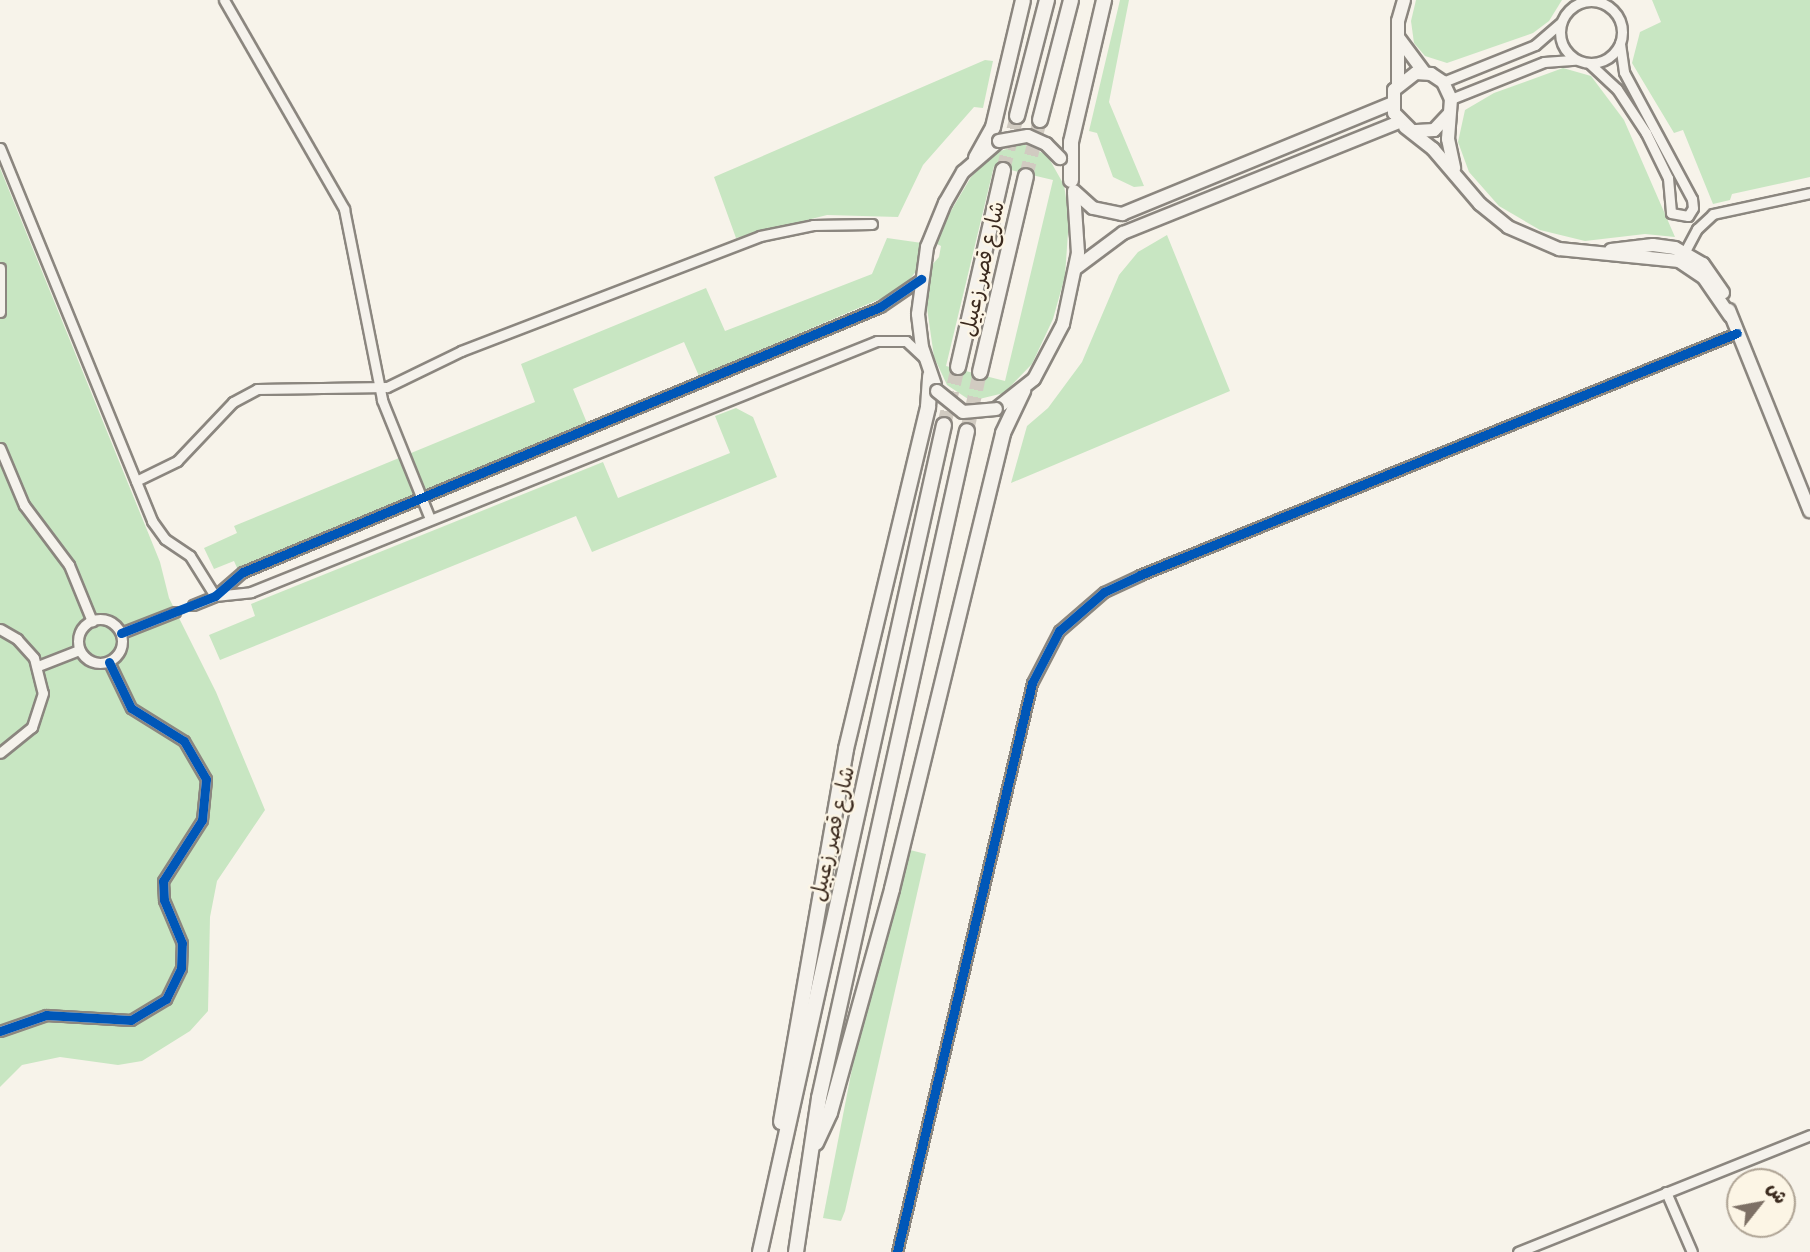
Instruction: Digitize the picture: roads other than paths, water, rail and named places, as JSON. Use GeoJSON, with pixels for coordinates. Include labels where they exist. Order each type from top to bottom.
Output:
{"type":"FeatureCollection","features":[{"type":"Feature","properties":{"kind":"main road"},"geometry":{"type":"LineString","coordinates":[[976,158],[993,127],[1023,0]]}},
{"type":"Feature","properties":{"kind":"main road"},"geometry":{"type":"LineString","coordinates":[[1017,116],[1046,0]]}},
{"type":"Feature","properties":{"kind":"main road"},"geometry":{"type":"LineString","coordinates":[[1040,120],[1070,0]]}},
{"type":"Feature","properties":{"kind":"main road"},"geometry":{"type":"LineString","coordinates":[[1072,185],[1071,142],[1104,0]]}},
{"type":"Feature","properties":{"kind":"main road","name":"شارع قصر زعبيل"},"geometry":{"type":"LineString","coordinates":[[958,367],[1003,170]]}},
{"type":"Feature","properties":{"kind":"main road","name":"شارع قصر زعبيل"},"geometry":{"type":"LineString","coordinates":[[981,372],[1026,176]]}},
{"type":"Feature","properties":{"kind":"main road"},"geometry":{"type":"LineString","coordinates":[[782,1146],[783,1097],[846,749],[928,407],[928,369]]}},
{"type":"Feature","properties":{"kind":"main road"},"geometry":{"type":"LineString","coordinates":[[814,1148],[830,1113],[892,889],[1003,433],[1023,391]]}},
{"type":"Feature","properties":{"kind":"main road","name":"شارع قصر زعبيل"},"geometry":{"type":"LineString","coordinates":[[760,1252],[944,425]]}},
{"type":"Feature","properties":{"kind":"main road","name":"شارع قصر زعبيل"},"geometry":{"type":"LineString","coordinates":[[796,1252],[814,1148],[819,1098],[967,431]]}},
{"type":"Feature","properties":{"kind":"street"},"geometry":{"type":"LineString","coordinates":[[224,0],[344,208],[380,388],[430,519]]}},
{"type":"Feature","properties":{"kind":"street"},"geometry":{"type":"LineString","coordinates":[[1404,0],[1398,37],[1398,84],[1392,103],[1402,124],[1457,174],[1480,204],[1516,232],[1559,249],[1596,254],[1653,245],[1682,257],[1713,275],[1810,511]]}},
{"type":"Feature","properties":{"kind":"street"},"geometry":{"type":"LineString","coordinates":[[1443,82],[1535,45],[1561,22],[1577,3],[1602,2],[1621,22],[1620,43],[1624,72],[1692,199],[1688,215],[1671,213],[1668,178],[1646,133],[1617,89],[1589,63]]}},
{"type":"Feature","properties":{"kind":"street"},"geometry":{"type":"LineString","coordinates":[[1561,22],[1561,40],[1577,60]]}},
{"type":"Feature","properties":{"kind":"street"},"geometry":{"type":"LineString","coordinates":[[1398,37],[1424,72],[1443,82],[1451,99],[1450,151],[1457,174]]}},
{"type":"Feature","properties":{"kind":"street"},"geometry":{"type":"LineString","coordinates":[[1451,99],[1544,62],[1577,60],[1589,63],[1608,58],[1620,43]]}},
{"type":"Feature","properties":{"kind":"street"},"geometry":{"type":"LineString","coordinates":[[1398,84],[1409,75],[1424,72]]}},
{"type":"Feature","properties":{"kind":"street"},"geometry":{"type":"LineString","coordinates":[[1072,185],[1093,208],[1122,214],[1392,103]]}},
{"type":"Feature","properties":{"kind":"street"},"geometry":{"type":"LineString","coordinates":[[1076,268],[1123,233],[1402,124],[1419,132],[1434,130],[1449,114]]}},
{"type":"Feature","properties":{"kind":"street"},"geometry":{"type":"LineString","coordinates":[[1028,136],[1046,144],[1060,158],[1072,185],[1078,222],[1076,268],[1056,341],[1023,391],[996,409],[963,412],[937,391],[928,369],[918,314],[920,279],[941,210],[976,158],[999,141],[1028,136]]}},
{"type":"Feature","properties":{"kind":"street"},"geometry":{"type":"LineString","coordinates":[[0,148],[155,528],[190,556],[215,596]]}},
{"type":"Feature","properties":{"kind":"street"},"geometry":{"type":"LineString","coordinates":[[1682,257],[1697,229],[1713,214],[1810,193]]}},
{"type":"Feature","properties":{"kind":"street"},"geometry":{"type":"LineString","coordinates":[[136,481],[186,455],[226,409],[248,393],[274,387],[380,388],[469,348],[760,236],[813,225],[872,224]]}},
{"type":"Feature","properties":{"kind":"street"},"geometry":{"type":"LineString","coordinates":[[0,268],[0,312]]}},
{"type":"Feature","properties":{"kind":"street"},"geometry":{"type":"LineString","coordinates":[[215,596],[243,572],[880,307],[920,279]]}},
{"type":"Feature","properties":{"kind":"street"},"geometry":{"type":"LineString","coordinates":[[897,1252],[1032,683],[1059,631],[1104,592],[1140,575],[1737,333]]}},
{"type":"Feature","properties":{"kind":"street"},"geometry":{"type":"LineString","coordinates":[[193,605],[215,596],[251,592],[877,341],[906,341],[928,369]]}},
{"type":"Feature","properties":{"kind":"street"},"geometry":{"type":"LineString","coordinates":[[0,448],[24,505],[69,565],[92,621]]}},
{"type":"Feature","properties":{"kind":"street"},"geometry":{"type":"LineString","coordinates":[[121,633],[175,612]]}},
{"type":"Feature","properties":{"kind":"street"},"geometry":{"type":"LineString","coordinates":[[92,621],[109,621],[121,633],[121,650],[108,662],[91,662],[79,650],[79,632],[92,621]]}},
{"type":"Feature","properties":{"kind":"street"},"geometry":{"type":"LineString","coordinates":[[0,629],[24,645],[38,666],[43,693],[37,719],[20,741],[0,753]]}},
{"type":"Feature","properties":{"kind":"street"},"geometry":{"type":"LineString","coordinates":[[38,666],[79,650]]}},
{"type":"Feature","properties":{"kind":"street"},"geometry":{"type":"LineString","coordinates":[[0,1031],[46,1016],[114,1022],[140,1017],[166,999],[181,968],[182,943],[164,900],[163,881],[202,820],[205,779],[184,741],[131,708],[108,662]]}},
{"type":"Feature","properties":{"kind":"street"},"geometry":{"type":"LineString","coordinates":[[1518,1252],[1810,1135]]}},
{"type":"Feature","properties":{"kind":"street"},"geometry":{"type":"LineString","coordinates":[[1666,1192],[1692,1252]]}},
{"type":"Feature","properties":{"kind":"tunnel"},"geometry":{"type":"LineString","coordinates":[[1003,170],[1017,116]]}},
{"type":"Feature","properties":{"kind":"tunnel"},"geometry":{"type":"LineString","coordinates":[[1026,176],[1040,120]]}},
{"type":"Feature","properties":{"kind":"tunnel"},"geometry":{"type":"LineString","coordinates":[[944,425],[958,367]]}},
{"type":"Feature","properties":{"kind":"tunnel"},"geometry":{"type":"LineString","coordinates":[[967,431],[980,372]]}},
{"type":"Feature","properties":{"kind":"tunnel"},"geometry":{"type":"LineString","coordinates":[[175,612],[193,605]]}}]}
